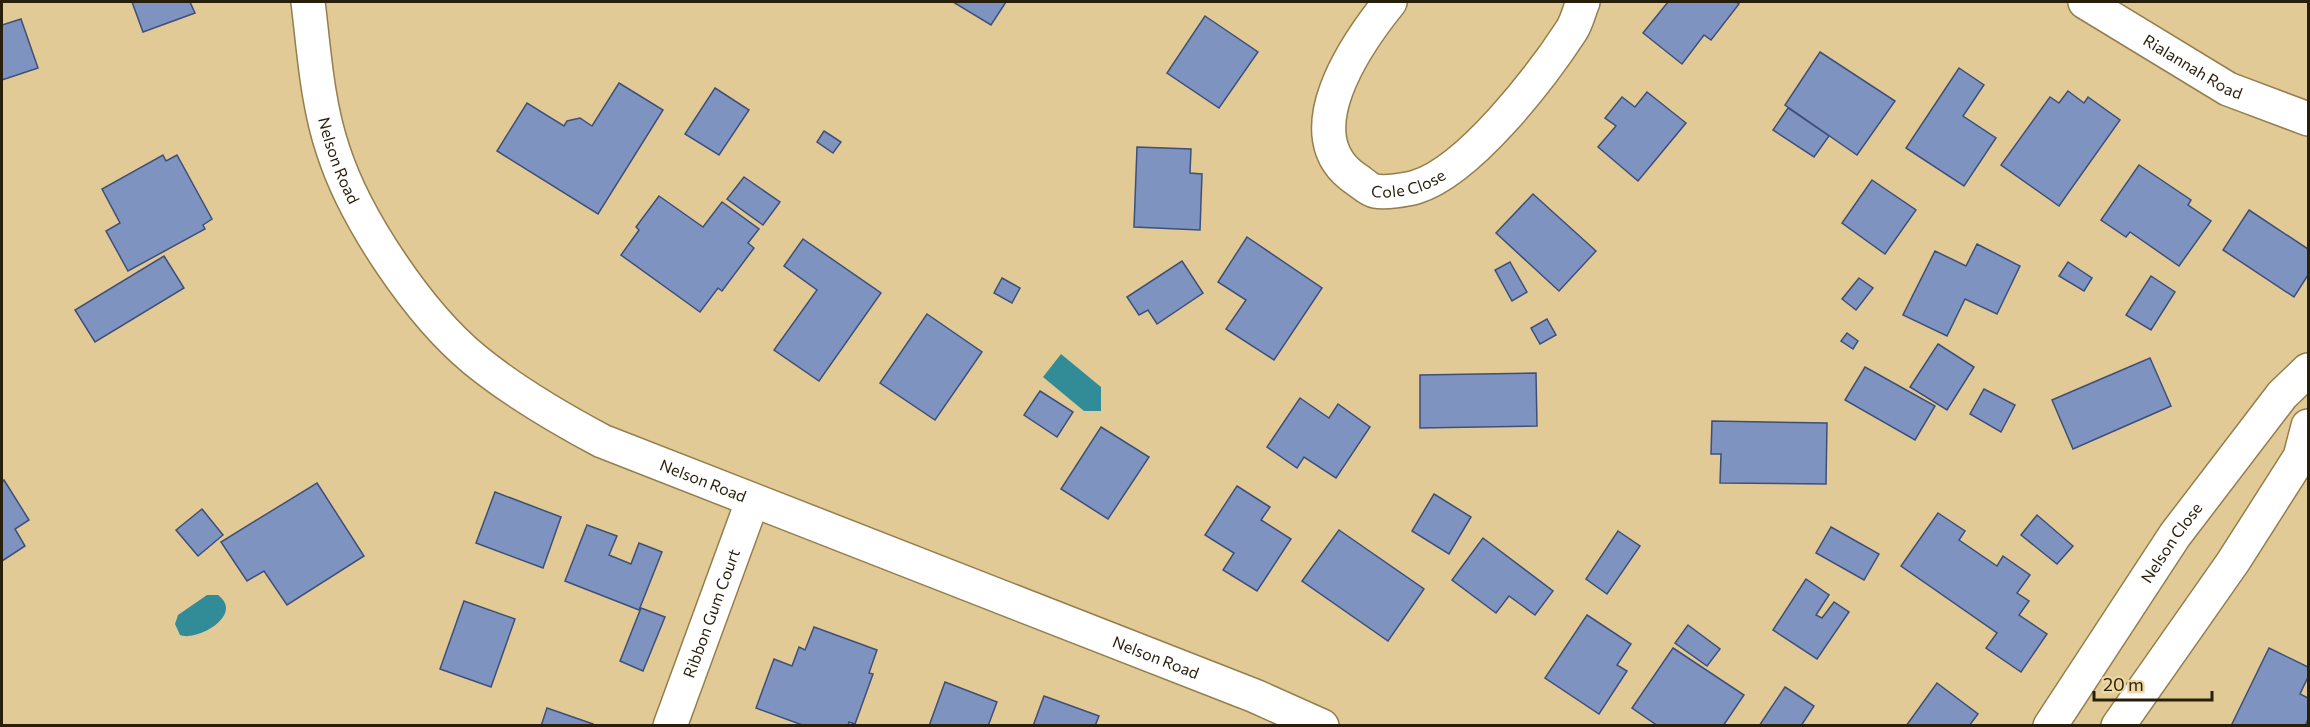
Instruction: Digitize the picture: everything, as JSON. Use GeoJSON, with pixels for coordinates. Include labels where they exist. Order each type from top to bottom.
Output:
{"type":"FeatureCollection","features":[{"type":"Feature","properties":{"kind":"street","name":"Nelson Road"},"geometry":{"type":"LineString","coordinates":[[309,2],[322,103],[336,158],[350,194],[382,247],[427,311],[474,359],[534,404],[602,441],[753,502],[1255,696],[1322,726]]}},
{"type":"Feature","properties":{"kind":"street","name":"Cole Close"},"geometry":{"type":"LineString","coordinates":[[1390,2],[1346,66],[1332,106],[1328,141],[1343,170],[1374,191],[1416,187],[1452,169],[1518,101],[1572,29],[1583,2]]}},
{"type":"Feature","properties":{"kind":"street","name":"Rialannah Road"},"geometry":{"type":"LineString","coordinates":[[2085,2],[2228,89],[2308,119]]}},
{"type":"Feature","properties":{"kind":"street","name":"Nelson Close"},"geometry":{"type":"LineString","coordinates":[[2050,726],[2175,535],[2282,395],[2308,370]]}},
{"type":"Feature","properties":{"kind":"street"},"geometry":{"type":"LineString","coordinates":[[2118,726],[2233,562],[2300,457],[2308,426]]}},
{"type":"Feature","properties":{"kind":"street","name":"Ribbon Gum Court"},"geometry":{"type":"LineString","coordinates":[[670,726],[753,502]]}},
{"type":"Feature","properties":{"kind":"water"},"geometry":{"type":"Polygon","coordinates":[[[1061,354],[1101,387],[1101,411],[1084,411],[1043,377],[1061,354]]]}},
{"type":"Feature","properties":{"kind":"water"},"geometry":{"type":"Polygon","coordinates":[[[207,595],[218,595],[225,603],[226,611],[222,618],[206,631],[196,635],[180,635],[175,624],[178,615],[207,595]]]}},
{"type":"Feature","properties":{"kind":"building"},"geometry":{"type":"Polygon","coordinates":[[[132,2],[190,2],[195,13],[143,32],[132,2]]]}},
{"type":"Feature","properties":{"kind":"building"},"geometry":{"type":"Polygon","coordinates":[[[953,2],[1006,2],[991,25],[953,2]]]}},
{"type":"Feature","properties":{"kind":"building"},"geometry":{"type":"Polygon","coordinates":[[[1668,2],[1736,2],[1739,4],[1711,40],[1704,35],[1682,64],[1643,33],[1668,2]]]}},
{"type":"Feature","properties":{"kind":"building"},"geometry":{"type":"Polygon","coordinates":[[[1205,16],[1258,52],[1219,108],[1167,73],[1205,16]]]}},
{"type":"Feature","properties":{"kind":"building"},"geometry":{"type":"Polygon","coordinates":[[[21,19],[38,68],[2,80],[2,25],[21,19]]]}},
{"type":"Feature","properties":{"kind":"building"},"geometry":{"type":"Polygon","coordinates":[[[1820,52],[1895,101],[1857,155],[1785,105],[1820,52]]]}},
{"type":"Feature","properties":{"kind":"building"},"geometry":{"type":"Polygon","coordinates":[[[1959,68],[1984,85],[1963,116],[1996,138],[1964,186],[1906,148],[1959,68]]]}},
{"type":"Feature","properties":{"kind":"building"},"geometry":{"type":"Polygon","coordinates":[[[619,83],[663,110],[598,214],[497,151],[527,103],[564,126],[567,121],[580,118],[592,126],[619,83]]]}},
{"type":"Feature","properties":{"kind":"building"},"geometry":{"type":"Polygon","coordinates":[[[715,88],[749,110],[719,155],[685,134],[715,88]]]}},
{"type":"Feature","properties":{"kind":"building"},"geometry":{"type":"Polygon","coordinates":[[[2068,91],[2084,103],[2088,97],[2120,120],[2059,206],[2001,165],[2050,97],[2059,103],[2068,91]]]}},
{"type":"Feature","properties":{"kind":"building"},"geometry":{"type":"Polygon","coordinates":[[[1647,92],[1686,123],[1638,181],[1598,147],[1616,126],[1605,118],[1622,97],[1635,107],[1647,92]]]}},
{"type":"Feature","properties":{"kind":"building"},"geometry":{"type":"Polygon","coordinates":[[[1788,108],[1829,136],[1814,157],[1773,130],[1788,108]]]}},
{"type":"Feature","properties":{"kind":"building"},"geometry":{"type":"Polygon","coordinates":[[[824,131],[841,142],[833,153],[817,142],[824,131]]]}},
{"type":"Feature","properties":{"kind":"building"},"geometry":{"type":"Polygon","coordinates":[[[1137,147],[1191,149],[1190,173],[1202,174],[1200,230],[1134,227],[1137,147]]]}},
{"type":"Feature","properties":{"kind":"building"},"geometry":{"type":"Polygon","coordinates":[[[163,155],[166,161],[177,155],[212,219],[203,225],[205,229],[128,271],[106,231],[120,223],[102,189],[163,155]]]}},
{"type":"Feature","properties":{"kind":"building"},"geometry":{"type":"Polygon","coordinates":[[[2139,165],[2191,200],[2188,205],[2211,221],[2179,266],[2130,232],[2126,237],[2101,220],[2139,165]]]}},
{"type":"Feature","properties":{"kind":"building"},"geometry":{"type":"Polygon","coordinates":[[[744,177],[780,202],[763,225],[727,199],[744,177]]]}},
{"type":"Feature","properties":{"kind":"building"},"geometry":{"type":"Polygon","coordinates":[[[1872,180],[1916,210],[1885,254],[1842,223],[1872,180]]]}},
{"type":"Feature","properties":{"kind":"building"},"geometry":{"type":"Polygon","coordinates":[[[1533,194],[1596,251],[1559,291],[1496,233],[1533,194]]]}},
{"type":"Feature","properties":{"kind":"building"},"geometry":{"type":"Polygon","coordinates":[[[659,196],[703,227],[722,202],[759,229],[748,243],[754,248],[722,291],[718,288],[700,312],[621,255],[639,230],[636,227],[659,196]]]}},
{"type":"Feature","properties":{"kind":"building"},"geometry":{"type":"Polygon","coordinates":[[[2249,210],[2308,249],[2308,275],[2294,297],[2223,250],[2249,210]]]}},
{"type":"Feature","properties":{"kind":"building"},"geometry":{"type":"Polygon","coordinates":[[[1247,237],[1322,288],[1274,360],[1226,329],[1246,300],[1218,282],[1247,237]]]}},
{"type":"Feature","properties":{"kind":"building"},"geometry":{"type":"Polygon","coordinates":[[[803,239],[881,293],[819,381],[774,350],[817,290],[784,266],[803,239]]]}},
{"type":"Feature","properties":{"kind":"building"},"geometry":{"type":"Polygon","coordinates":[[[1977,244],[2020,266],[1997,314],[1965,299],[1947,336],[1903,315],[1935,251],[1966,266],[1977,244]]]}},
{"type":"Feature","properties":{"kind":"building"},"geometry":{"type":"Polygon","coordinates":[[[164,256],[184,288],[95,342],[75,310],[164,256]]]}},
{"type":"Feature","properties":{"kind":"building"},"geometry":{"type":"Polygon","coordinates":[[[1182,261],[1203,293],[1157,324],[1148,310],[1139,315],[1127,297],[1182,261]]]}},
{"type":"Feature","properties":{"kind":"building"},"geometry":{"type":"Polygon","coordinates":[[[1510,262],[1527,292],[1512,301],[1495,270],[1510,262]]]}},
{"type":"Feature","properties":{"kind":"building"},"geometry":{"type":"Polygon","coordinates":[[[2068,262],[2092,278],[2084,291],[2059,276],[2068,262]]]}},
{"type":"Feature","properties":{"kind":"building"},"geometry":{"type":"Polygon","coordinates":[[[2151,276],[2175,292],[2151,330],[2126,315],[2151,276]]]}},
{"type":"Feature","properties":{"kind":"building"},"geometry":{"type":"Polygon","coordinates":[[[1002,278],[1020,288],[1012,303],[994,293],[1002,278]]]}},
{"type":"Feature","properties":{"kind":"building"},"geometry":{"type":"Polygon","coordinates":[[[1859,278],[1873,288],[1856,310],[1842,299],[1859,278]]]}},
{"type":"Feature","properties":{"kind":"building"},"geometry":{"type":"Polygon","coordinates":[[[927,314],[982,352],[935,420],[880,383],[927,314]]]}},
{"type":"Feature","properties":{"kind":"building"},"geometry":{"type":"Polygon","coordinates":[[[1547,319],[1556,335],[1540,344],[1531,328],[1547,319]]]}},
{"type":"Feature","properties":{"kind":"building"},"geometry":{"type":"Polygon","coordinates":[[[1847,333],[1858,341],[1853,349],[1841,341],[1847,333]]]}},
{"type":"Feature","properties":{"kind":"building"},"geometry":{"type":"Polygon","coordinates":[[[1938,344],[1974,367],[1947,410],[1910,387],[1938,344]]]}},
{"type":"Feature","properties":{"kind":"building"},"geometry":{"type":"Polygon","coordinates":[[[2150,358],[2171,406],[2073,449],[2052,400],[2150,358]]]}},
{"type":"Feature","properties":{"kind":"building"},"geometry":{"type":"Polygon","coordinates":[[[1865,367],[1935,406],[1915,440],[1845,400],[1865,367]]]}},
{"type":"Feature","properties":{"kind":"building"},"geometry":{"type":"Polygon","coordinates":[[[1536,373],[1537,426],[1420,428],[1420,375],[1536,373]]]}},
{"type":"Feature","properties":{"kind":"building"},"geometry":{"type":"Polygon","coordinates":[[[1984,389],[2015,405],[2001,432],[1970,414],[1984,389]]]}},
{"type":"Feature","properties":{"kind":"building"},"geometry":{"type":"Polygon","coordinates":[[[1040,391],[1073,412],[1057,437],[1024,415],[1040,391]]]}},
{"type":"Feature","properties":{"kind":"building"},"geometry":{"type":"Polygon","coordinates":[[[1300,398],[1329,418],[1338,404],[1370,427],[1336,478],[1304,457],[1297,468],[1267,447],[1300,398]]]}},
{"type":"Feature","properties":{"kind":"building"},"geometry":{"type":"Polygon","coordinates":[[[1712,421],[1827,423],[1826,484],[1720,483],[1721,454],[1711,454],[1712,421]]]}},
{"type":"Feature","properties":{"kind":"building"},"geometry":{"type":"Polygon","coordinates":[[[1101,427],[1149,457],[1108,519],[1061,489],[1101,427]]]}},
{"type":"Feature","properties":{"kind":"building"},"geometry":{"type":"Polygon","coordinates":[[[4,480],[29,520],[15,529],[25,546],[2,561],[2,482],[4,480]]]}},
{"type":"Feature","properties":{"kind":"building"},"geometry":{"type":"Polygon","coordinates":[[[317,483],[364,556],[287,605],[264,571],[247,581],[221,542],[317,483]]]}},
{"type":"Feature","properties":{"kind":"building"},"geometry":{"type":"Polygon","coordinates":[[[1237,486],[1270,507],[1261,520],[1291,539],[1257,591],[1223,570],[1234,553],[1205,535],[1237,486]]]}},
{"type":"Feature","properties":{"kind":"building"},"geometry":{"type":"Polygon","coordinates":[[[495,492],[561,517],[543,568],[476,543],[495,492]]]}},
{"type":"Feature","properties":{"kind":"building"},"geometry":{"type":"Polygon","coordinates":[[[1434,494],[1471,517],[1449,554],[1412,531],[1434,494]]]}},
{"type":"Feature","properties":{"kind":"building"},"geometry":{"type":"Polygon","coordinates":[[[202,509],[223,535],[198,556],[176,530],[202,509]]]}},
{"type":"Feature","properties":{"kind":"building"},"geometry":{"type":"Polygon","coordinates":[[[1938,513],[1965,531],[1959,540],[1997,566],[2003,556],[2030,575],[2017,593],[2029,601],[2019,615],[2047,634],[2021,672],[1986,648],[1997,633],[1901,566],[1938,513]]]}},
{"type":"Feature","properties":{"kind":"building"},"geometry":{"type":"Polygon","coordinates":[[[2037,515],[2073,546],[2057,564],[2021,535],[2037,515]]]}},
{"type":"Feature","properties":{"kind":"building"},"geometry":{"type":"Polygon","coordinates":[[[587,525],[617,536],[609,555],[631,564],[639,543],[662,552],[639,610],[565,581],[587,525]]]}},
{"type":"Feature","properties":{"kind":"building"},"geometry":{"type":"Polygon","coordinates":[[[1831,527],[1879,554],[1864,580],[1816,553],[1831,527]]]}},
{"type":"Feature","properties":{"kind":"building"},"geometry":{"type":"Polygon","coordinates":[[[1339,530],[1424,589],[1388,641],[1302,581],[1339,530]]]}},
{"type":"Feature","properties":{"kind":"building"},"geometry":{"type":"Polygon","coordinates":[[[1618,531],[1640,546],[1607,594],[1586,579],[1618,531]]]}},
{"type":"Feature","properties":{"kind":"building"},"geometry":{"type":"Polygon","coordinates":[[[1483,538],[1553,591],[1535,615],[1509,596],[1496,613],[1452,580],[1483,538]]]}},
{"type":"Feature","properties":{"kind":"building"},"geometry":{"type":"Polygon","coordinates":[[[1806,579],[1829,595],[1816,615],[1822,618],[1834,602],[1849,612],[1817,659],[1773,630],[1806,579]]]}},
{"type":"Feature","properties":{"kind":"building"},"geometry":{"type":"Polygon","coordinates":[[[464,601],[515,619],[491,687],[440,669],[464,601]]]}},
{"type":"Feature","properties":{"kind":"building"},"geometry":{"type":"Polygon","coordinates":[[[641,608],[665,617],[643,671],[620,661],[641,608]]]}},
{"type":"Feature","properties":{"kind":"building"},"geometry":{"type":"Polygon","coordinates":[[[1587,615],[1631,644],[1617,665],[1627,671],[1599,714],[1545,678],[1587,615]]]}},
{"type":"Feature","properties":{"kind":"building"},"geometry":{"type":"Polygon","coordinates":[[[1688,625],[1720,649],[1707,666],[1675,643],[1688,625]]]}},
{"type":"Feature","properties":{"kind":"building"},"geometry":{"type":"Polygon","coordinates":[[[814,627],[877,650],[869,673],[873,674],[855,724],[849,722],[848,726],[805,726],[756,708],[774,659],[792,666],[799,647],[805,650],[814,627]]]}},
{"type":"Feature","properties":{"kind":"building"},"geometry":{"type":"Polygon","coordinates":[[[1673,648],[1744,695],[1723,726],[1658,726],[1632,708],[1673,648]]]}},
{"type":"Feature","properties":{"kind":"building"},"geometry":{"type":"Polygon","coordinates":[[[2269,648],[2308,667],[2308,677],[2300,694],[2308,698],[2308,719],[2305,726],[2231,726],[2269,648]]]}},
{"type":"Feature","properties":{"kind":"building"},"geometry":{"type":"Polygon","coordinates":[[[945,682],[997,702],[988,726],[929,726],[945,682]]]}},
{"type":"Feature","properties":{"kind":"building"},"geometry":{"type":"Polygon","coordinates":[[[1937,683],[1978,714],[1969,726],[1906,726],[1937,683]]]}},
{"type":"Feature","properties":{"kind":"building"},"geometry":{"type":"Polygon","coordinates":[[[1785,687],[1814,706],[1801,726],[1759,726],[1785,687]]]}},
{"type":"Feature","properties":{"kind":"building"},"geometry":{"type":"Polygon","coordinates":[[[1044,696],[1099,716],[1095,726],[1033,726],[1044,696]]]}},
{"type":"Feature","properties":{"kind":"building"},"geometry":{"type":"Polygon","coordinates":[[[547,708],[593,724],[592,726],[541,726],[547,708]]]}}]}
